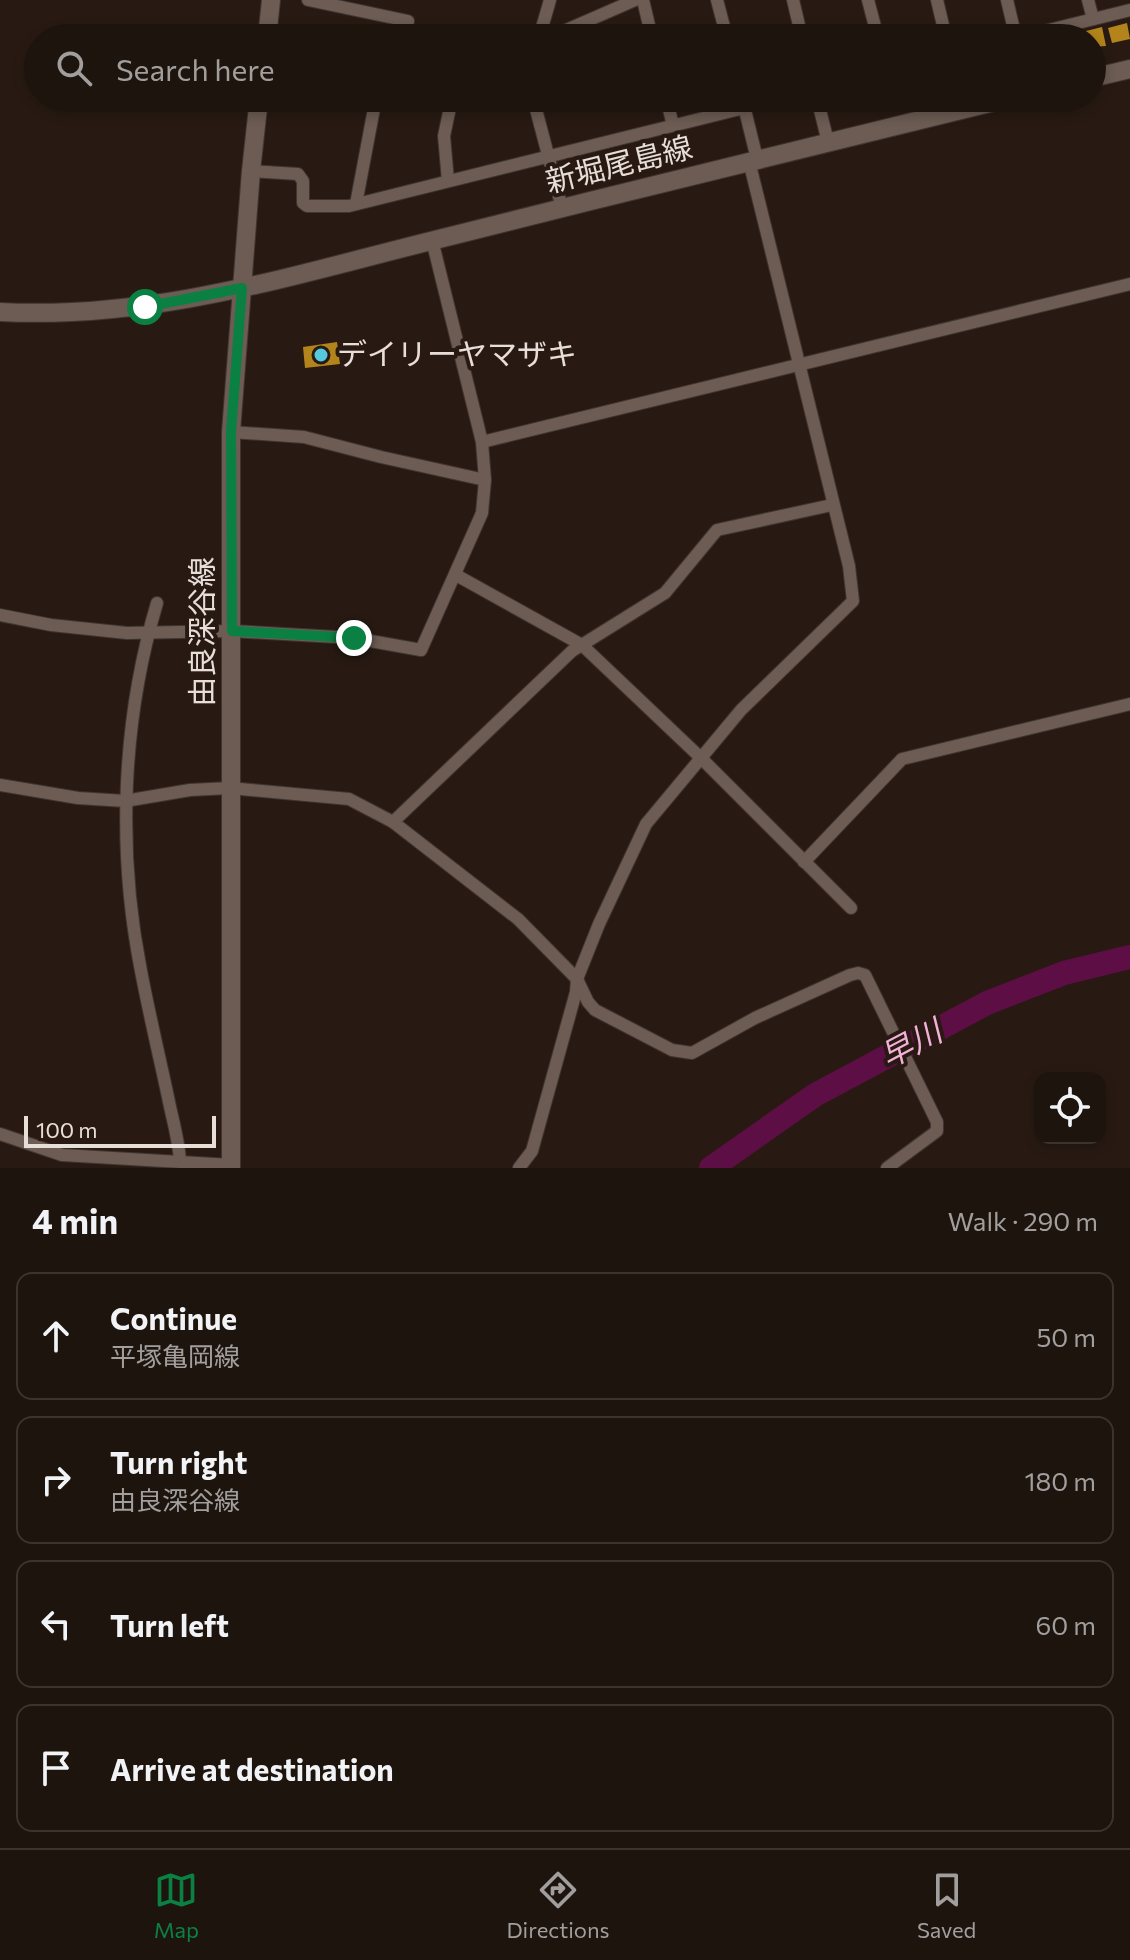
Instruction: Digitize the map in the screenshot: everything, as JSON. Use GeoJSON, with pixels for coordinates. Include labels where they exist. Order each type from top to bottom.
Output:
{"type":"FeatureCollection","features":[{"type":"Feature","properties":{"kind":"main road"},"geometry":{"type":"LineString","coordinates":[[268,24],[271,0]]}},
{"type":"Feature","properties":{"kind":"main road"},"geometry":{"type":"LineString","coordinates":[[1106,75],[1130,69]]}},
{"type":"Feature","properties":{"kind":"main road","name":"由良深谷線"},"geometry":{"type":"LineString","coordinates":[[231,1166],[231,432],[257,112]]}},
{"type":"Feature","properties":{"kind":"main road","name":"新堀尾島線"},"geometry":{"type":"LineString","coordinates":[[0,312],[47,314],[115,311],[181,301],[952,112]]}},
{"type":"Feature","properties":{"kind":"street"},"geometry":{"type":"LineString","coordinates":[[308,0],[408,21],[407,24]]}},
{"type":"Feature","properties":{"kind":"street"},"geometry":{"type":"LineString","coordinates":[[543,24],[550,0]]}},
{"type":"Feature","properties":{"kind":"street"},"geometry":{"type":"LineString","coordinates":[[580,24],[635,0]]}},
{"type":"Feature","properties":{"kind":"street"},"geometry":{"type":"LineString","coordinates":[[643,0],[649,24]]}},
{"type":"Feature","properties":{"kind":"street"},"geometry":{"type":"LineString","coordinates":[[717,0],[723,24]]}},
{"type":"Feature","properties":{"kind":"street"},"geometry":{"type":"LineString","coordinates":[[793,0],[799,24]]}},
{"type":"Feature","properties":{"kind":"street"},"geometry":{"type":"LineString","coordinates":[[868,0],[874,24]]}},
{"type":"Feature","properties":{"kind":"street"},"geometry":{"type":"LineString","coordinates":[[937,0],[943,24]]}},
{"type":"Feature","properties":{"kind":"street"},"geometry":{"type":"LineString","coordinates":[[1007,0],[1013,24]]}},
{"type":"Feature","properties":{"kind":"street"},"geometry":{"type":"LineString","coordinates":[[1088,0],[1093,19]]}},
{"type":"Feature","properties":{"kind":"street"},"geometry":{"type":"LineString","coordinates":[[1073,24],[1130,10]]}},
{"type":"Feature","properties":{"kind":"street"},"geometry":{"type":"LineString","coordinates":[[356,204],[373,112]]}},
{"type":"Feature","properties":{"kind":"street"},"geometry":{"type":"LineString","coordinates":[[448,181],[444,136],[449,112]]}},
{"type":"Feature","properties":{"kind":"street"},"geometry":{"type":"LineString","coordinates":[[537,112],[562,208]]}},
{"type":"Feature","properties":{"kind":"street"},"geometry":{"type":"LineString","coordinates":[[670,112],[673,125]]}},
{"type":"Feature","properties":{"kind":"street"},"geometry":{"type":"LineString","coordinates":[[251,171],[298,174],[303,181],[303,203],[307,206],[356,204],[714,112]]}},
{"type":"Feature","properties":{"kind":"street"},"geometry":{"type":"LineString","coordinates":[[519,1168],[532,1151],[577,979],[646,824],[741,710],[853,601],[849,566],[800,366],[745,112]]}},
{"type":"Feature","properties":{"kind":"street"},"geometry":{"type":"LineString","coordinates":[[820,112],[828,142]]}},
{"type":"Feature","properties":{"kind":"street"},"geometry":{"type":"LineString","coordinates":[[0,615],[51,625],[148,635],[232,631],[354,638],[421,650],[482,513],[485,480],[482,442],[432,240]]}},
{"type":"Feature","properties":{"kind":"street"},"geometry":{"type":"LineString","coordinates":[[482,442],[1130,284]]}},
{"type":"Feature","properties":{"kind":"street"},"geometry":{"type":"LineString","coordinates":[[231,432],[304,437],[485,480]]}},
{"type":"Feature","properties":{"kind":"street"},"geometry":{"type":"LineString","coordinates":[[393,822],[572,651],[665,593],[717,530],[832,505]]}},
{"type":"Feature","properties":{"kind":"street"},"geometry":{"type":"LineString","coordinates":[[456,575],[582,645],[851,908]]}},
{"type":"Feature","properties":{"kind":"street"},"geometry":{"type":"LineString","coordinates":[[157,603],[148,635],[130,738],[125,801],[132,911],[140,968],[180,1162]]}},
{"type":"Feature","properties":{"kind":"street"},"geometry":{"type":"LineString","coordinates":[[804,862],[902,759],[1130,704]]}},
{"type":"Feature","properties":{"kind":"street"},"geometry":{"type":"LineString","coordinates":[[0,785],[78,798],[125,801],[190,790],[230,788],[349,799],[393,822],[518,919],[577,979],[595,1010],[672,1050],[692,1053],[755,1018],[850,975],[865,975],[935,1116],[937,1131],[887,1168]]}},
{"type":"Feature","properties":{"kind":"street"},"geometry":{"type":"LineString","coordinates":[[0,1134],[62,1155],[231,1166]]}},
{"type":"Feature","properties":{"kind":"building"},"geometry":{"type":"Polygon","coordinates":[[[1127,23],[1130,39],[1112,43],[1108,28],[1127,23]]]}},
{"type":"Feature","properties":{"kind":"building","name":"デイリーヤマザキ"},"geometry":{"type":"Polygon","coordinates":[[[337,342],[340,364],[305,368],[303,347],[337,342]]]}},
{"type":"Feature","properties":{"kind":"waterway","name":"早川"},"geometry":{"type":"LineString","coordinates":[[711,1168],[815,1095],[987,1003],[1064,973],[1130,957]]}},
{"type":"Feature","properties":{"kind":"place","name":"デイリーヤマザキ"},"geometry":{"type":"Point","coordinates":[321,355]}},
{"type":"Feature","properties":{"kind":"route"},"geometry":{"type":"LineString","coordinates":[[145,307],[242,288],[231,432],[232,631],[354,638]]}}]}
